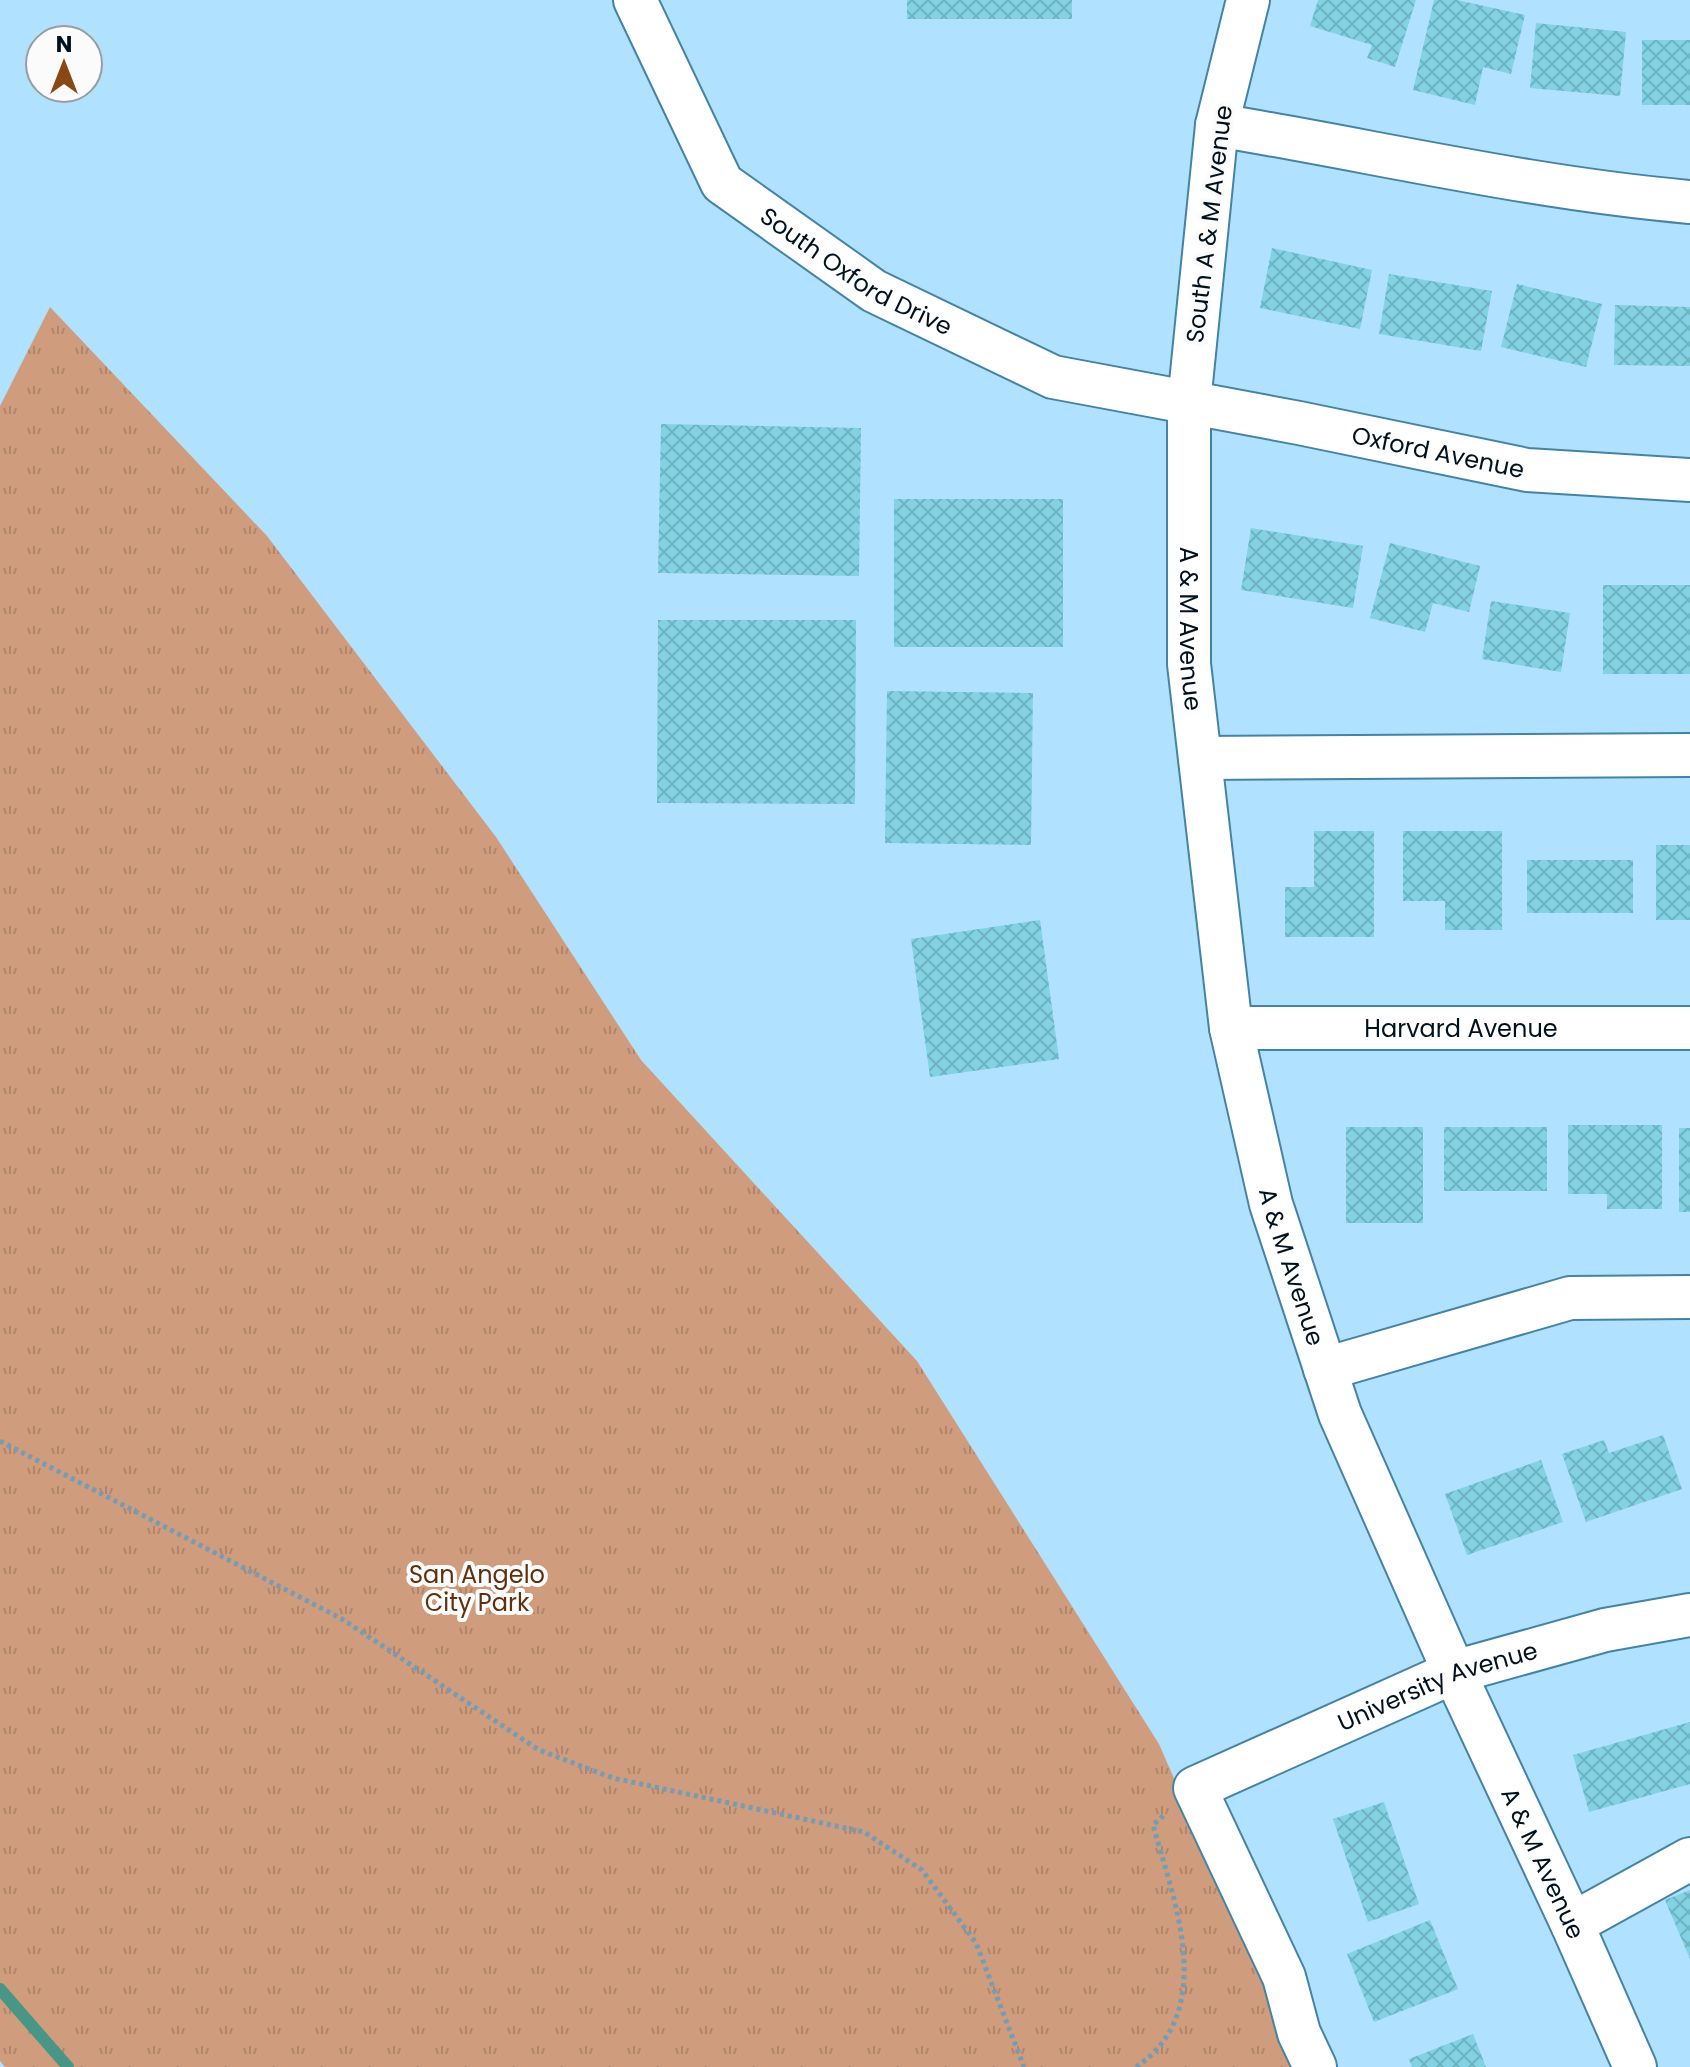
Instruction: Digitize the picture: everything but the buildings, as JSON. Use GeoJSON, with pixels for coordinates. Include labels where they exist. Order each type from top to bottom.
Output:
{"type":"FeatureCollection","features":[{"type":"Feature","properties":{"kind":"street","name":"South Oxford Drive"},"geometry":{"type":"LineString","coordinates":[[635,0],[722,183],[874,291],[1053,377],[1189,403]]}},
{"type":"Feature","properties":{"kind":"street","name":"South A & M Avenue"},"geometry":{"type":"LineString","coordinates":[[1189,403],[1217,125],[1248,0]]}},
{"type":"Feature","properties":{"kind":"street"},"geometry":{"type":"LineString","coordinates":[[1217,125],[1351,147],[1495,177],[1629,197],[1690,202]]}},
{"type":"Feature","properties":{"kind":"street","name":"Oxford Avenue"},"geometry":{"type":"LineString","coordinates":[[1189,403],[1527,470],[1690,480]]}},
{"type":"Feature","properties":{"kind":"street","name":"A & M Avenue"},"geometry":{"type":"LineString","coordinates":[[1189,403],[1189,664],[1231,1028],[1271,1204],[1340,1414],[1635,2067]]}},
{"type":"Feature","properties":{"kind":"street"},"geometry":{"type":"LineString","coordinates":[[1200,758],[1690,755]]}},
{"type":"Feature","properties":{"kind":"street","name":"Harvard Avenue"},"geometry":{"type":"LineString","coordinates":[[1231,1028],[1690,1028]]}},
{"type":"Feature","properties":{"kind":"street"},"geometry":{"type":"LineString","coordinates":[[1325,1369],[1570,1298],[1690,1297]]}},
{"type":"Feature","properties":{"kind":"street","name":"University Avenue"},"geometry":{"type":"LineString","coordinates":[[1195,1788],[1454,1672],[1605,1630],[1690,1615]]}},
{"type":"Feature","properties":{"kind":"street"},"geometry":{"type":"LineString","coordinates":[[1195,1788],[1284,1977],[1299,2033],[1315,2067]]}},
{"type":"Feature","properties":{"kind":"street"},"geometry":{"type":"LineString","coordinates":[[1572,1924],[1690,1859]]}},
{"type":"Feature","properties":{"kind":"path"},"geometry":{"type":"LineString","coordinates":[[0,1441],[342,1619],[539,1750],[613,1778],[864,1832],[922,1870],[976,1943],[1024,2067]]}},
{"type":"Feature","properties":{"kind":"path"},"geometry":{"type":"LineString","coordinates":[[1136,2067],[1169,2032],[1182,1997],[1186,1962],[1181,1929],[1153,1825],[1195,1788]]}},
{"type":"Feature","properties":{"kind":"green space","name":"San Angelo City Park"},"geometry":{"type":"Polygon","coordinates":[[[50,307],[267,536],[496,837],[641,1060],[917,1361],[1159,1744],[1300,2067],[5,2067],[0,2061],[0,406],[50,307]]]}},
{"type":"Feature","properties":{"kind":"waterway"},"geometry":{"type":"LineString","coordinates":[[0,1989],[68,2067]]}}]}
